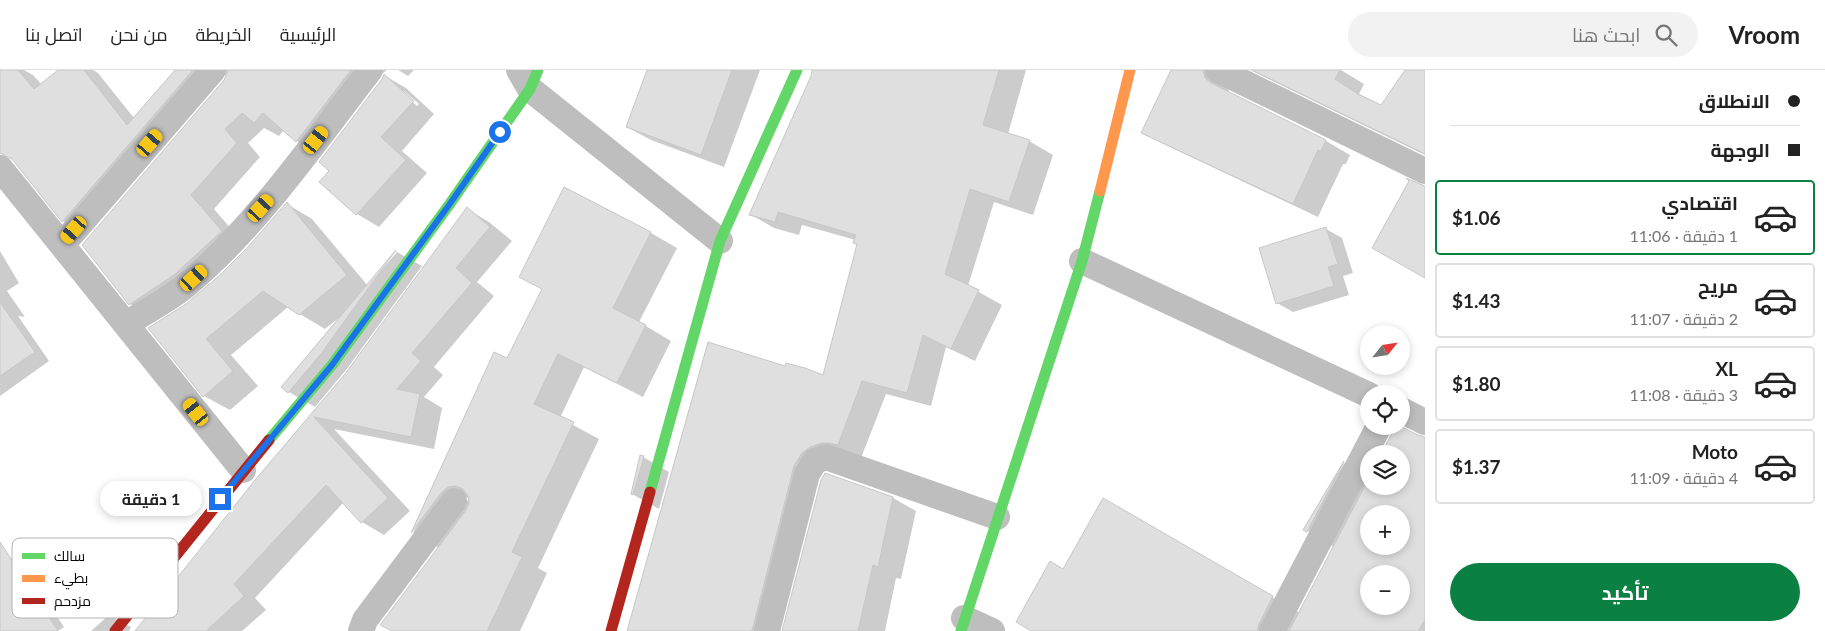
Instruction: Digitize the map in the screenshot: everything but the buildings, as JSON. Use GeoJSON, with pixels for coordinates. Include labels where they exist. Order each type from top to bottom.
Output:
{"type":"FeatureCollection","features":[{"type":"Feature","properties":{"kind":"street"},"geometry":{"type":"LineString","coordinates":[[62,245],[213,70]]}},
{"type":"Feature","properties":{"kind":"street"},"geometry":{"type":"LineString","coordinates":[[126,324],[182,288],[218,256],[272,196],[370,70]]}},
{"type":"Feature","properties":{"kind":"street"},"geometry":{"type":"LineString","coordinates":[[611,631],[720,241],[797,70]]}},
{"type":"Feature","properties":{"kind":"street"},"geometry":{"type":"LineString","coordinates":[[992,631],[963,624],[1082,261],[1130,70]]}},
{"type":"Feature","properties":{"kind":"street"},"geometry":{"type":"LineString","coordinates":[[1218,70],[1425,171]]}},
{"type":"Feature","properties":{"kind":"street"},"geometry":{"type":"LineString","coordinates":[[178,552],[243,470],[332,365],[449,205],[529,76],[720,241]]}},
{"type":"Feature","properties":{"kind":"street"},"geometry":{"type":"LineString","coordinates":[[0,168],[243,470]]}},
{"type":"Feature","properties":{"kind":"street"},"geometry":{"type":"LineString","coordinates":[[1082,261],[1360,391]]}},
{"type":"Feature","properties":{"kind":"street"},"geometry":{"type":"LineString","coordinates":[[1410,414],[1425,422]]}},
{"type":"Feature","properties":{"kind":"street"},"geometry":{"type":"LineString","coordinates":[[1272,631],[1374,435]]}},
{"type":"Feature","properties":{"kind":"street"},"geometry":{"type":"LineString","coordinates":[[767,631],[807,474],[815,461],[826,457],[997,517]]}},
{"type":"Feature","properties":{"kind":"street"},"geometry":{"type":"LineString","coordinates":[[361,631],[365,620],[454,501]]}},
{"type":"Feature","properties":{"kind":"street"},"geometry":{"type":"LineString","coordinates":[[115,631],[125,618]]}},
{"type":"Feature","properties":{"kind":"traffic: fast"},"geometry":{"type":"LineString","coordinates":[[269,440],[332,365],[449,205],[530,89],[538,70]]}},
{"type":"Feature","properties":{"kind":"traffic: fast"},"geometry":{"type":"LineString","coordinates":[[650,492],[720,241],[797,70]]}},
{"type":"Feature","properties":{"kind":"traffic: fast"},"geometry":{"type":"LineString","coordinates":[[961,631],[1082,261],[1100,191]]}},
{"type":"Feature","properties":{"kind":"traffic: slow"},"geometry":{"type":"LineString","coordinates":[[1100,191],[1130,70]]}},
{"type":"Feature","properties":{"kind":"traffic: jam"},"geometry":{"type":"LineString","coordinates":[[178,553],[269,440]]}},
{"type":"Feature","properties":{"kind":"traffic: jam"},"geometry":{"type":"LineString","coordinates":[[611,631],[650,492]]}},
{"type":"Feature","properties":{"kind":"traffic: jam"},"geometry":{"type":"LineString","coordinates":[[115,631],[125,618]]}},
{"type":"Feature","properties":{"kind":"route"},"geometry":{"type":"LineString","coordinates":[[220,499],[332,365],[500,132]]}}]}
